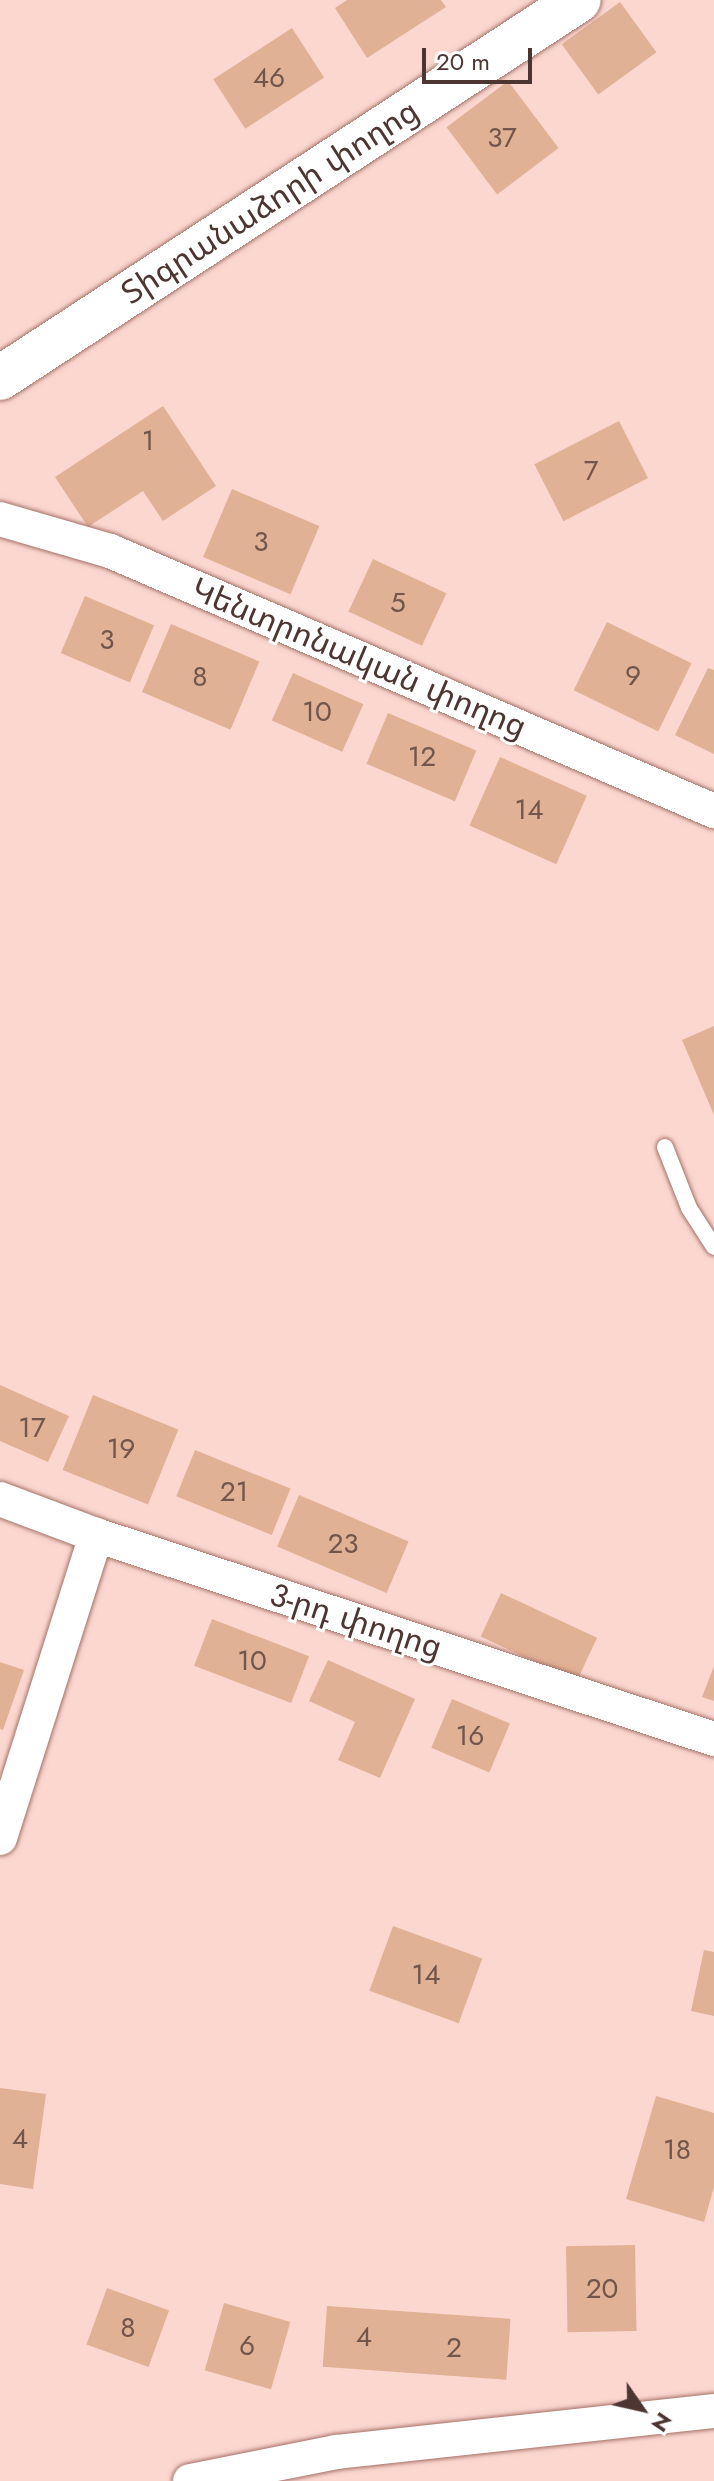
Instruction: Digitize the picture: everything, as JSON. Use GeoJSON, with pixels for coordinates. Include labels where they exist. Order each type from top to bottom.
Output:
{"type":"FeatureCollection","features":[{"type":"Feature","properties":{"kind":"main road","name":"Տիգրանաձորի փողոց"},"geometry":{"type":"LineString","coordinates":[[0,378],[579,0]]}},
{"type":"Feature","properties":{"kind":"street","name":"Կենտրոնական փողոց"},"geometry":{"type":"LineString","coordinates":[[0,519],[110,551],[714,811]]}},
{"type":"Feature","properties":{"kind":"street","name":"3-րդ փողոց"},"geometry":{"type":"LineString","coordinates":[[0,1499],[96,1535],[714,1739]]}},
{"type":"Feature","properties":{"kind":"street"},"geometry":{"type":"LineString","coordinates":[[0,1838],[96,1535]]}},
{"type":"Feature","properties":{"kind":"street"},"geometry":{"type":"LineString","coordinates":[[190,2481],[336,2452],[714,2411]]}},
{"type":"Feature","properties":{"kind":"lane"},"geometry":{"type":"LineString","coordinates":[[665,1147],[689,1208],[714,1247]]}},
{"type":"Feature","properties":{"kind":"building"},"geometry":{"type":"Polygon","coordinates":[[[347,0],[441,0],[446,7],[367,58],[335,8],[347,0]]]}},
{"type":"Feature","properties":{"kind":"building"},"geometry":{"type":"Polygon","coordinates":[[[620,2],[656,52],[598,94],[562,44],[620,2]]]}},
{"type":"Feature","properties":{"kind":"building"},"geometry":{"type":"Polygon","coordinates":[[[292,28],[324,77],[245,129],[213,79],[292,28]]]}},
{"type":"Feature","properties":{"kind":"building"},"geometry":{"type":"Polygon","coordinates":[[[508,81],[559,148],[497,194],[447,127],[508,81]]]}},
{"type":"Feature","properties":{"kind":"building"},"geometry":{"type":"Polygon","coordinates":[[[163,406],[216,486],[163,521],[143,491],[88,527],[55,477],[163,406]]]}},
{"type":"Feature","properties":{"kind":"building"},"geometry":{"type":"Polygon","coordinates":[[[619,421],[648,478],[563,521],[534,464],[619,421]]]}},
{"type":"Feature","properties":{"kind":"building"},"geometry":{"type":"Polygon","coordinates":[[[232,489],[319,526],[291,594],[203,557],[232,489]]]}},
{"type":"Feature","properties":{"kind":"building"},"geometry":{"type":"Polygon","coordinates":[[[373,559],[446,593],[422,646],[348,612],[373,559]]]}},
{"type":"Feature","properties":{"kind":"building"},"geometry":{"type":"Polygon","coordinates":[[[85,596],[154,625],[130,682],[61,653],[85,596]]]}},
{"type":"Feature","properties":{"kind":"building"},"geometry":{"type":"Polygon","coordinates":[[[607,622],[691,663],[658,732],[574,690],[607,622]]]}},
{"type":"Feature","properties":{"kind":"building"},"geometry":{"type":"Polygon","coordinates":[[[171,624],[259,662],[230,730],[142,692],[171,624]]]}},
{"type":"Feature","properties":{"kind":"building"},"geometry":{"type":"Polygon","coordinates":[[[708,668],[714,670],[714,754],[675,735],[708,668]]]}},
{"type":"Feature","properties":{"kind":"building"},"geometry":{"type":"Polygon","coordinates":[[[293,673],[363,704],[342,752],[272,721],[293,673]]]}},
{"type":"Feature","properties":{"kind":"building"},"geometry":{"type":"Polygon","coordinates":[[[388,713],[476,751],[455,801],[367,764],[388,713]]]}},
{"type":"Feature","properties":{"kind":"building"},"geometry":{"type":"Polygon","coordinates":[[[500,757],[587,796],[556,864],[469,826],[500,757]]]}},
{"type":"Feature","properties":{"kind":"building"},"geometry":{"type":"Polygon","coordinates":[[[714,1026],[714,1115],[682,1040],[714,1026]]]}},
{"type":"Feature","properties":{"kind":"building"},"geometry":{"type":"Polygon","coordinates":[[[0,1385],[69,1416],[48,1462],[0,1441],[0,1385]]]}},
{"type":"Feature","properties":{"kind":"building"},"geometry":{"type":"Polygon","coordinates":[[[93,1395],[178,1429],[148,1505],[63,1470],[93,1395]]]}},
{"type":"Feature","properties":{"kind":"building"},"geometry":{"type":"Polygon","coordinates":[[[195,1450],[290,1489],[272,1535],[176,1496],[195,1450]]]}},
{"type":"Feature","properties":{"kind":"building"},"geometry":{"type":"Polygon","coordinates":[[[299,1495],[409,1541],[387,1593],[277,1547],[299,1495]]]}},
{"type":"Feature","properties":{"kind":"building"},"geometry":{"type":"Polygon","coordinates":[[[501,1593],[597,1638],[577,1681],[481,1637],[501,1593]]]}},
{"type":"Feature","properties":{"kind":"building"},"geometry":{"type":"Polygon","coordinates":[[[212,1619],[309,1656],[291,1703],[194,1666],[212,1619]]]}},
{"type":"Feature","properties":{"kind":"building"},"geometry":{"type":"Polygon","coordinates":[[[328,1660],[415,1699],[380,1778],[338,1760],[355,1722],[309,1701],[328,1660]]]}},
{"type":"Feature","properties":{"kind":"building"},"geometry":{"type":"Polygon","coordinates":[[[0,1662],[24,1670],[3,1730],[0,1729],[0,1662]]]}},
{"type":"Feature","properties":{"kind":"building"},"geometry":{"type":"Polygon","coordinates":[[[714,1666],[714,1701],[702,1697],[714,1666]]]}},
{"type":"Feature","properties":{"kind":"building"},"geometry":{"type":"Polygon","coordinates":[[[452,1699],[510,1724],[489,1772],[431,1748],[452,1699]]]}},
{"type":"Feature","properties":{"kind":"building"},"geometry":{"type":"Polygon","coordinates":[[[393,1926],[482,1958],[459,2023],[369,1991],[393,1926]]]}},
{"type":"Feature","properties":{"kind":"building"},"geometry":{"type":"Polygon","coordinates":[[[704,1950],[714,1952],[714,2016],[691,2011],[704,1950]]]}},
{"type":"Feature","properties":{"kind":"building"},"geometry":{"type":"Polygon","coordinates":[[[0,2088],[46,2094],[33,2189],[0,2184],[0,2088]]]}},
{"type":"Feature","properties":{"kind":"building"},"geometry":{"type":"Polygon","coordinates":[[[656,2096],[714,2113],[714,2187],[704,2222],[626,2199],[656,2096]]]}},
{"type":"Feature","properties":{"kind":"building"},"geometry":{"type":"Polygon","coordinates":[[[635,2245],[637,2331],[568,2332],[566,2246],[635,2245]]]}},
{"type":"Feature","properties":{"kind":"building"},"geometry":{"type":"Polygon","coordinates":[[[107,2288],[169,2311],[148,2367],[86,2344],[107,2288]]]}},
{"type":"Feature","properties":{"kind":"building"},"geometry":{"type":"Polygon","coordinates":[[[224,2303],[290,2322],[271,2389],[205,2370],[224,2303]]]}},
{"type":"Feature","properties":{"kind":"building"},"geometry":{"type":"Polygon","coordinates":[[[327,2306],[511,2319],[506,2380],[323,2367],[327,2306]]]}}]}
